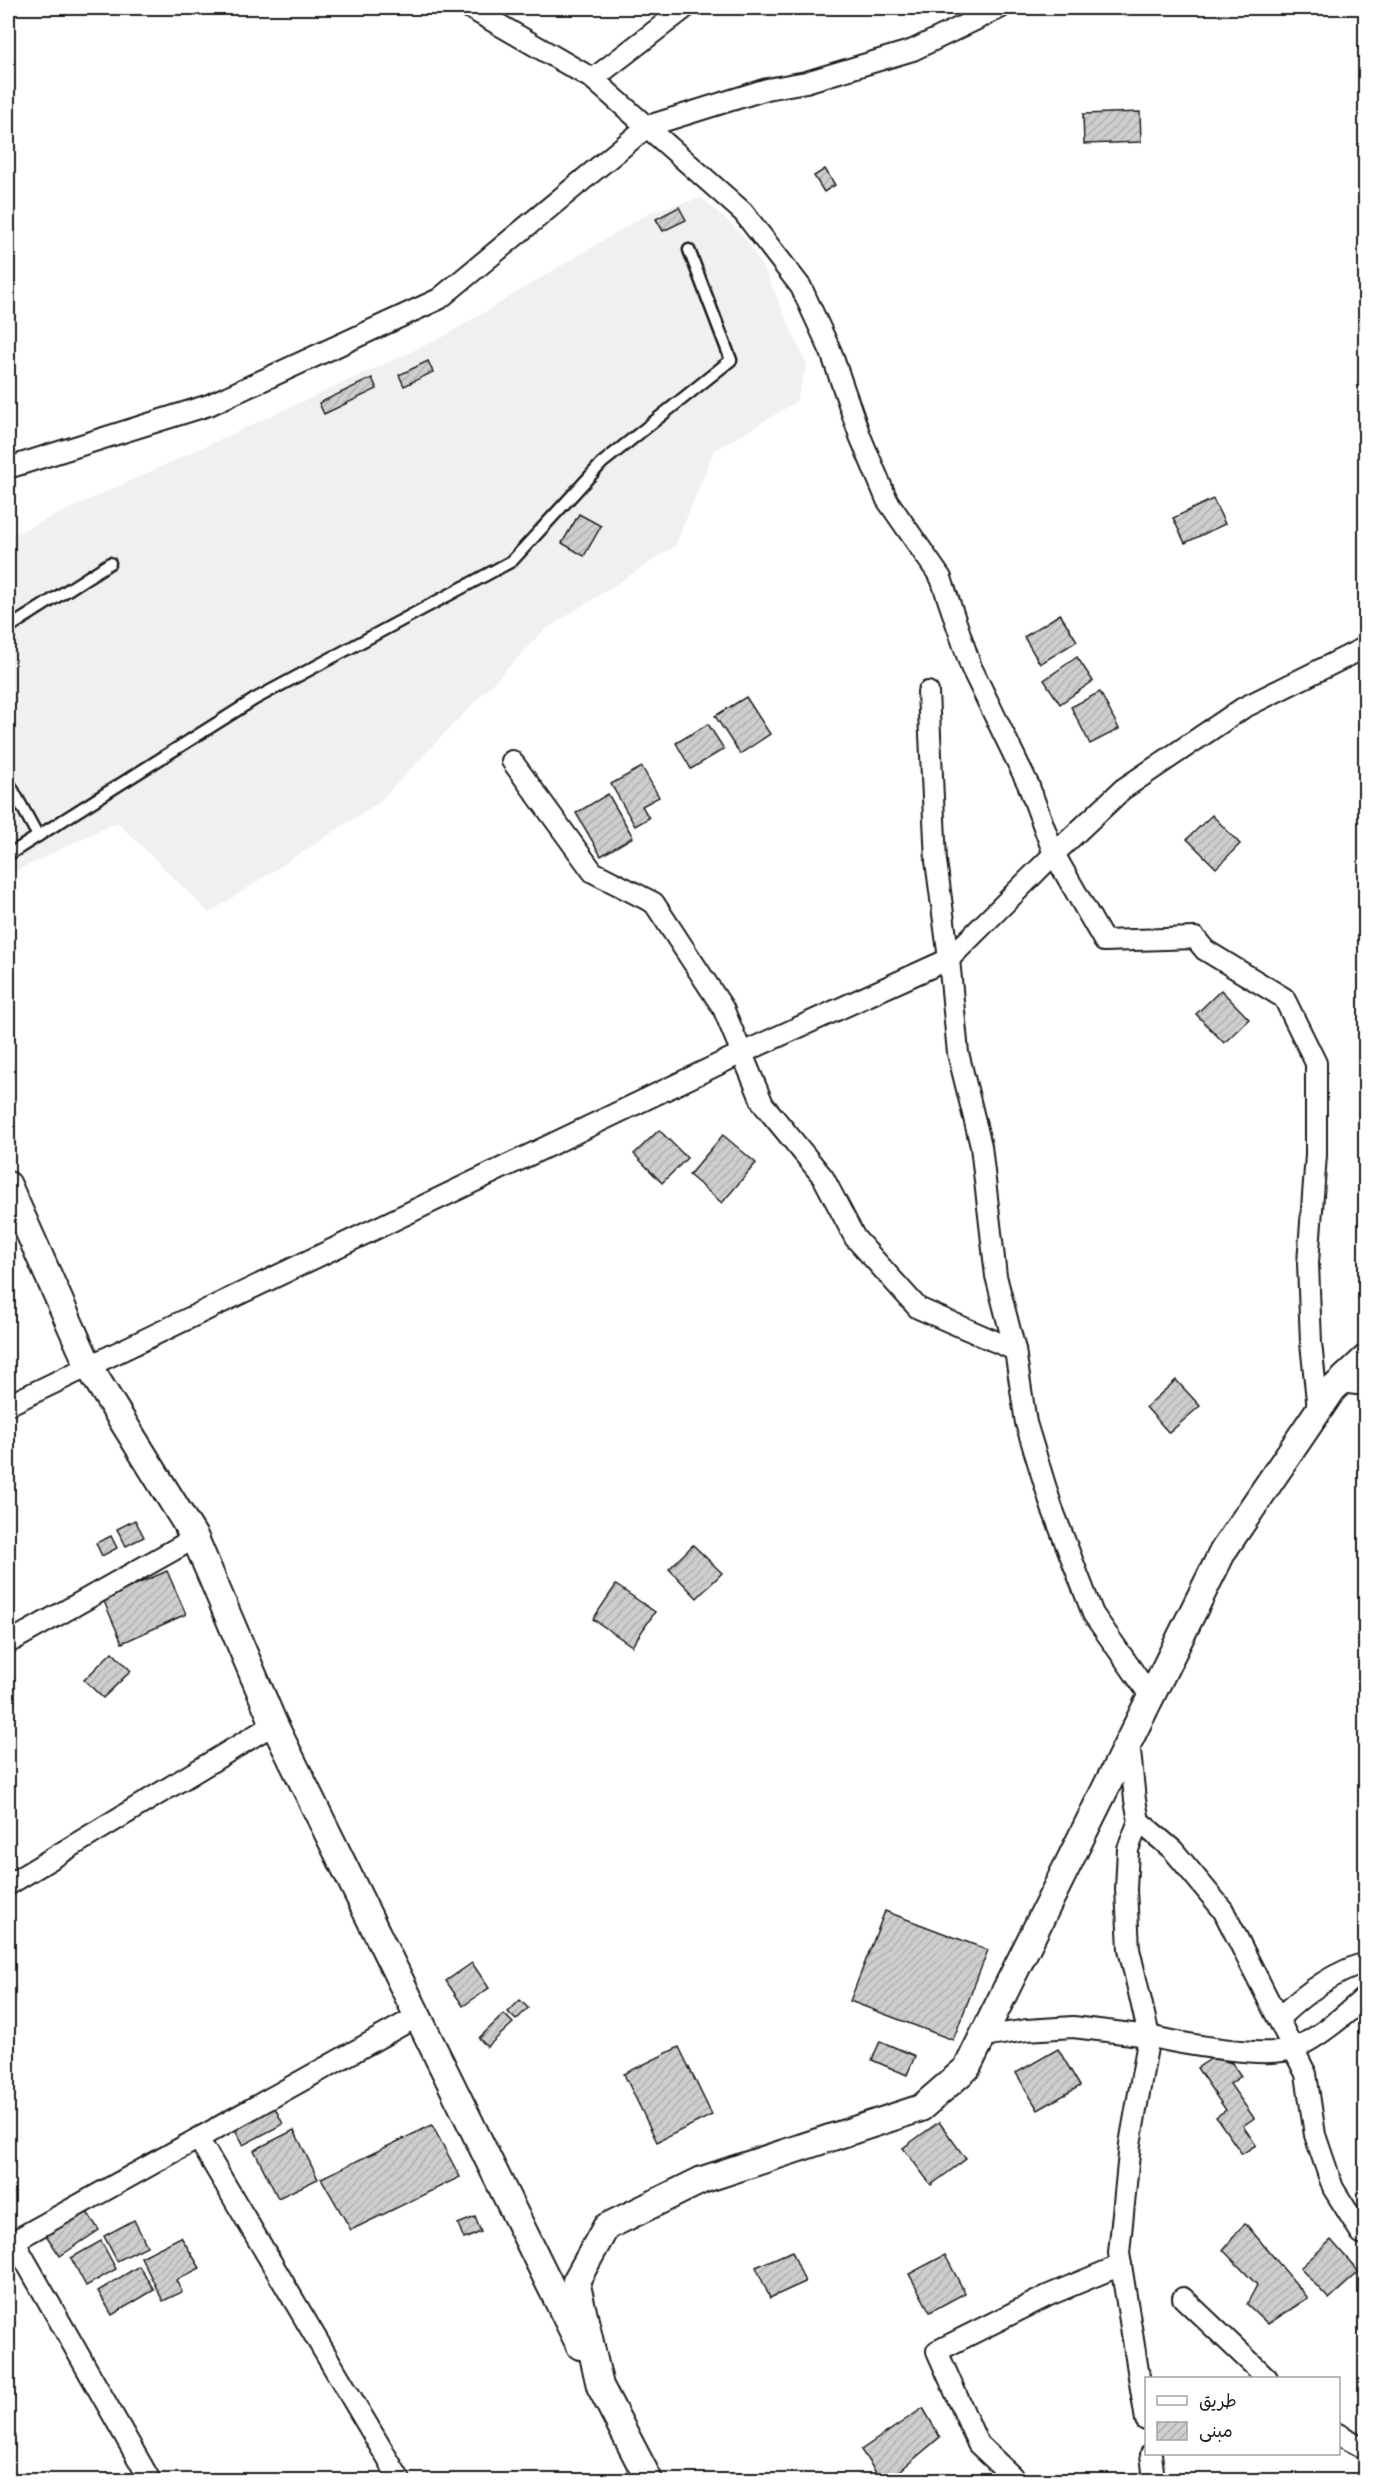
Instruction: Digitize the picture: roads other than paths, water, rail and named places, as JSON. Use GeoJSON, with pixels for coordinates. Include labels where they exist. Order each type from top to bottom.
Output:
{"type":"FeatureCollection","features":[{"type":"Feature","properties":{"kind":"street"},"geometry":{"type":"LineString","coordinates":[[470,8],[593,79],[743,212],[801,286],[831,352],[887,500],[941,578],[971,667],[1028,783],[1054,854],[1104,941],[1195,938],[1205,950],[1284,998],[1316,1064],[1316,1155],[1308,1263],[1311,1342],[1318,1410]]}},
{"type":"Feature","properties":{"kind":"street"},"geometry":{"type":"LineString","coordinates":[[593,79],[685,8]]}},
{"type":"Feature","properties":{"kind":"street"},"geometry":{"type":"LineString","coordinates":[[8,468],[209,405],[439,299],[648,126],[766,89],[806,82],[913,50],[1000,8]]}},
{"type":"Feature","properties":{"kind":"street"},"geometry":{"type":"LineString","coordinates":[[8,1405],[742,1053],[949,959],[1123,789],[1234,715],[1365,647]]}},
{"type":"Feature","properties":{"kind":"street"},"geometry":{"type":"LineString","coordinates":[[928,692],[936,861],[958,1053],[981,1146],[996,1276],[1015,1350],[1026,1423],[1052,1508],[1093,1614],[1151,1696]]}},
{"type":"Feature","properties":{"kind":"street"},"geometry":{"type":"LineString","coordinates":[[512,761],[593,872],[654,903],[723,1008],[764,1104],[823,1177],[855,1238],[918,1308],[1015,1350]]}},
{"type":"Feature","properties":{"kind":"street"},"geometry":{"type":"LineString","coordinates":[[8,1185],[89,1367],[195,1538],[274,1724],[649,2481]]}},
{"type":"Feature","properties":{"kind":"street"},"geometry":{"type":"LineString","coordinates":[[600,2386],[576,2281],[606,2227],[702,2180],[921,2108],[967,2068],[1223,1551],[1318,1410],[1340,1382],[1365,1358]]}},
{"type":"Feature","properties":{"kind":"street"},"geometry":{"type":"LineString","coordinates":[[1340,1382],[1365,1385]]}},
{"type":"Feature","properties":{"kind":"street"},"geometry":{"type":"LineString","coordinates":[[8,1643],[195,1538]]}},
{"type":"Feature","properties":{"kind":"street"},"geometry":{"type":"LineString","coordinates":[[8,1886],[274,1724]]}},
{"type":"Feature","properties":{"kind":"street"},"geometry":{"type":"LineString","coordinates":[[1130,1741],[1139,1821],[1128,1849],[1126,1889],[1129,1948],[1149,2036],[1130,2144],[1119,2253],[1145,2414]]}},
{"type":"Feature","properties":{"kind":"street"},"geometry":{"type":"LineString","coordinates":[[1139,1821],[1173,1850],[1223,1910],[1306,2074],[1315,2136],[1333,2188],[1361,2233],[1365,2235]]}},
{"type":"Feature","properties":{"kind":"street"},"geometry":{"type":"LineString","coordinates":[[1279,2018],[1304,1994],[1355,1966],[1365,1963]]}},
{"type":"Feature","properties":{"kind":"street"},"geometry":{"type":"LineString","coordinates":[[982,2037],[1027,2030],[1073,2027],[1149,2036],[1181,2044],[1267,2052],[1294,2049],[1345,2015],[1365,1996]]}},
{"type":"Feature","properties":{"kind":"street"},"geometry":{"type":"LineString","coordinates":[[150,2481],[11,2236],[199,2140],[418,2016]]}},
{"type":"Feature","properties":{"kind":"street"},"geometry":{"type":"LineString","coordinates":[[199,2140],[400,2481]]}},
{"type":"Feature","properties":{"kind":"street"},"geometry":{"type":"LineString","coordinates":[[1013,2481],[1012,2476],[978,2444],[937,2351],[1049,2295],[1121,2265]]}},
{"type":"Feature","properties":{"kind":"street"},"geometry":{"type":"LineString","coordinates":[[1183,2298],[1265,2377]]}},
{"type":"Feature","properties":{"kind":"street"},"geometry":{"type":"LineString","coordinates":[[1340,2435],[1365,2450]]}},
{"type":"Feature","properties":{"kind":"street"},"geometry":{"type":"LineString","coordinates":[[1151,2455],[1154,2481]]}},
{"type":"Feature","properties":{"kind":"lane"},"geometry":{"type":"LineString","coordinates":[[8,855],[255,699],[512,561],[602,463],[731,360],[688,250]]}},
{"type":"Feature","properties":{"kind":"lane"},"geometry":{"type":"LineString","coordinates":[[8,628],[110,563]]}},
{"type":"Feature","properties":{"kind":"lane"},"geometry":{"type":"LineString","coordinates":[[8,781],[38,836]]}}]}
